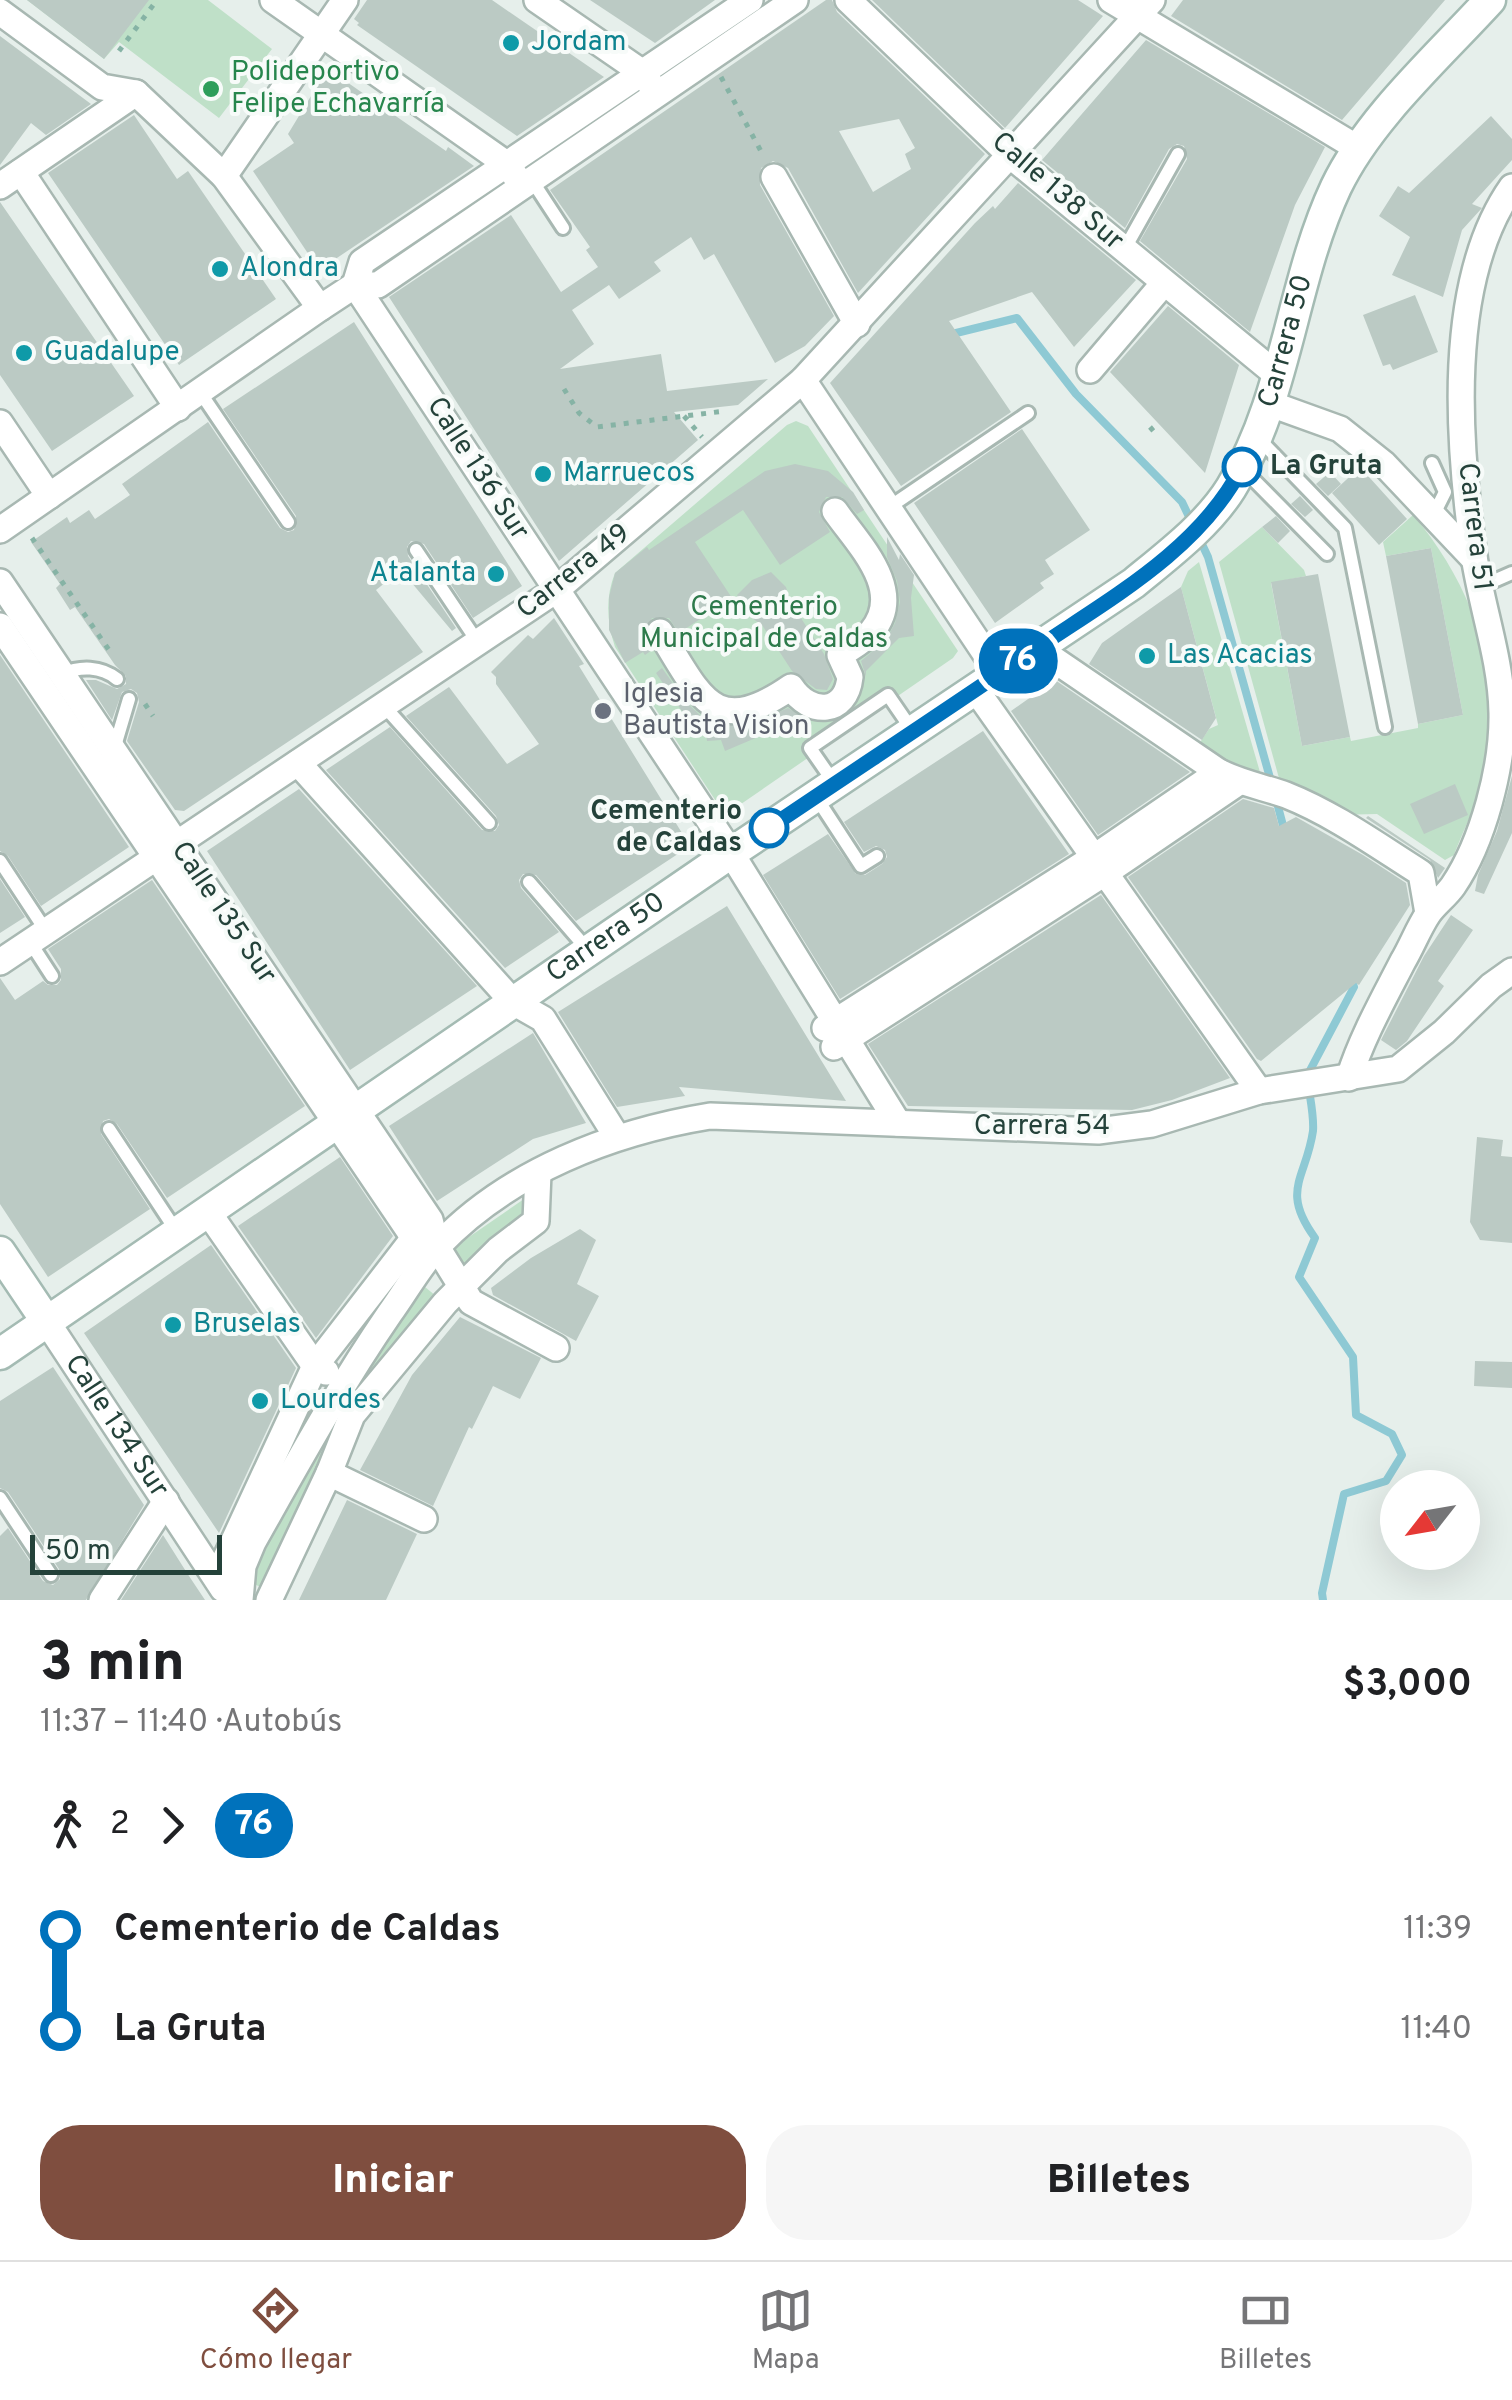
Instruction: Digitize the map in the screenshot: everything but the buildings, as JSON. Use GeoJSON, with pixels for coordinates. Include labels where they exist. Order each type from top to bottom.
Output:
{"type":"FeatureCollection","features":[{"type":"Feature","properties":{"kind":"main road","name":"Carrera 50"},"geometry":{"type":"LineString","coordinates":[[0,1354],[731,853],[1134,583],[1171,552],[1230,489],[1256,437],[1321,224],[1338,184],[1376,127],[1490,0]]}},
{"type":"Feature","properties":{"kind":"main road","name":"Calle 134 Sur"},"geometry":{"type":"LineString","coordinates":[[0,1252],[47,1322]]}},
{"type":"Feature","properties":{"kind":"street"},"geometry":{"type":"LineString","coordinates":[[274,0],[520,176]]}},
{"type":"Feature","properties":{"kind":"street"},"geometry":{"type":"LineString","coordinates":[[224,176],[346,0]]}},
{"type":"Feature","properties":{"kind":"street"},"geometry":{"type":"LineString","coordinates":[[537,0],[650,83]]}},
{"type":"Feature","properties":{"kind":"street"},"geometry":{"type":"LineString","coordinates":[[0,530],[355,285],[378,285],[650,83],[750,0]]}},
{"type":"Feature","properties":{"kind":"street"},"geometry":{"type":"LineString","coordinates":[[650,83],[795,0]]}},
{"type":"Feature","properties":{"kind":"street","name":"Calle 138 Sur"},"geometry":{"type":"LineString","coordinates":[[848,0],[1011,156],[1164,282],[1272,388],[1340,429],[1384,464],[1474,559]]}},
{"type":"Feature","properties":{"kind":"street"},"geometry":{"type":"LineString","coordinates":[[1111,0],[1145,8],[1359,150]]}},
{"type":"Feature","properties":{"kind":"street","name":"Carrera 49"},"geometry":{"type":"LineString","coordinates":[[0,962],[556,590],[803,380],[1145,8]]}},
{"type":"Feature","properties":{"kind":"street"},"geometry":{"type":"LineString","coordinates":[[0,12],[102,87],[136,93],[224,176],[320,308]]}},
{"type":"Feature","properties":{"kind":"street"},"geometry":{"type":"LineString","coordinates":[[136,93],[10,179],[178,408]]}},
{"type":"Feature","properties":{"kind":"street"},"geometry":{"type":"LineString","coordinates":[[774,177],[856,324]]}},
{"type":"Feature","properties":{"kind":"street","name":"Carrera 51"},"geometry":{"type":"LineString","coordinates":[[1349,1078],[1359,1046],[1428,913],[1452,888],[1478,839],[1500,747],[1499,672],[1474,559],[1464,452],[1464,317],[1492,219],[1512,187]]}},
{"type":"Feature","properties":{"kind":"street"},"geometry":{"type":"LineString","coordinates":[[1090,370],[1164,282]]}},
{"type":"Feature","properties":{"kind":"street","name":"Calle 136 Sur"},"geometry":{"type":"LineString","coordinates":[[355,285],[731,853],[889,1123]]}},
{"type":"Feature","properties":{"kind":"street"},"geometry":{"type":"LineString","coordinates":[[803,380],[888,508],[1098,866],[1259,1090]]}},
{"type":"Feature","properties":{"kind":"street"},"geometry":{"type":"LineString","coordinates":[[0,423],[49,496]]}},
{"type":"Feature","properties":{"kind":"street"},"geometry":{"type":"LineString","coordinates":[[660,632],[702,697],[726,711],[752,711],[791,688],[811,707],[843,712],[850,677],[840,655],[872,631],[881,616],[884,592],[880,575],[836,511]]}},
{"type":"Feature","properties":{"kind":"street","name":"Calle 135 Sur"},"geometry":{"type":"LineString","coordinates":[[0,582],[114,749],[166,850]]}},
{"type":"Feature","properties":{"kind":"street","name":"Calle 135 Sur"},"geometry":{"type":"LineString","coordinates":[[0,626],[166,850],[346,1117],[430,1220],[425,1243],[471,1302],[556,1348]]}},
{"type":"Feature","properties":{"kind":"street"},"geometry":{"type":"LineString","coordinates":[[1037,648],[1229,777],[1275,792],[1336,820],[1421,874],[1428,913]]}},
{"type":"Feature","properties":{"kind":"street"},"geometry":{"type":"LineString","coordinates":[[298,763],[514,1002],[543,1019],[617,1137]]}},
{"type":"Feature","properties":{"kind":"street"},"geometry":{"type":"LineString","coordinates":[[835,1035],[1229,777]]}},
{"type":"Feature","properties":{"kind":"street","name":"Carrera 54"},"geometry":{"type":"LineString","coordinates":[[222,1588],[316,1366],[425,1243],[538,1172],[617,1137],[665,1123],[710,1116],[1098,1131],[1152,1124],[1259,1090],[1398,1069],[1512,971]]}},
{"type":"Feature","properties":{"kind":"street"},"geometry":{"type":"LineString","coordinates":[[269,1600],[352,1415],[461,1286],[536,1221],[538,1172]]}},
{"type":"Feature","properties":{"kind":"street"},"geometry":{"type":"LineString","coordinates":[[208,1212],[316,1366],[367,1397]]}},
{"type":"Feature","properties":{"kind":"street","name":"Carrera 54"},"geometry":{"type":"LineString","coordinates":[[240,1600],[243,1566],[253,1542],[425,1243]]}},
{"type":"Feature","properties":{"kind":"street","name":"Calle 134 Sur"},"geometry":{"type":"LineString","coordinates":[[47,1322],[222,1588]]}},
{"type":"Feature","properties":{"kind":"street"},"geometry":{"type":"LineString","coordinates":[[329,1473],[424,1519]]}},
{"type":"Feature","properties":{"kind":"street"},"geometry":{"type":"LineString","coordinates":[[102,1600],[166,1502]]}},
{"type":"Feature","properties":{"kind":"lane"},"geometry":{"type":"LineString","coordinates":[[1124,250],[1178,154]]}},
{"type":"Feature","properties":{"kind":"lane"},"geometry":{"type":"LineString","coordinates":[[520,176],[563,228]]}},
{"type":"Feature","properties":{"kind":"lane"},"geometry":{"type":"LineString","coordinates":[[200,392],[288,522]]}},
{"type":"Feature","properties":{"kind":"lane"},"geometry":{"type":"LineString","coordinates":[[888,508],[1028,413]]}},
{"type":"Feature","properties":{"kind":"lane"},"geometry":{"type":"LineString","coordinates":[[1256,437],[1345,528],[1385,727]]}},
{"type":"Feature","properties":{"kind":"lane"},"geometry":{"type":"LineString","coordinates":[[1432,464],[1446,492],[1433,516]]}},
{"type":"Feature","properties":{"kind":"lane"},"geometry":{"type":"LineString","coordinates":[[1242,467],[1326,554]]}},
{"type":"Feature","properties":{"kind":"lane"},"geometry":{"type":"LineString","coordinates":[[416,550],[479,644]]}},
{"type":"Feature","properties":{"kind":"lane"},"geometry":{"type":"LineString","coordinates":[[1480,587],[1512,572]]}},
{"type":"Feature","properties":{"kind":"lane"},"geometry":{"type":"LineString","coordinates":[[62,674],[76,668],[118,673]]}},
{"type":"Feature","properties":{"kind":"lane"},"geometry":{"type":"LineString","coordinates":[[878,856],[861,866],[810,748],[843,712],[888,695],[913,732]]}},
{"type":"Feature","properties":{"kind":"lane"},"geometry":{"type":"LineString","coordinates":[[114,749],[136,699]]}},
{"type":"Feature","properties":{"kind":"lane"},"geometry":{"type":"LineString","coordinates":[[384,706],[488,823]]}},
{"type":"Feature","properties":{"kind":"lane"},"geometry":{"type":"LineString","coordinates":[[0,862],[38,936],[52,976]]}},
{"type":"Feature","properties":{"kind":"lane"},"geometry":{"type":"LineString","coordinates":[[530,882],[589,950]]}},
{"type":"Feature","properties":{"kind":"lane"},"geometry":{"type":"LineString","coordinates":[[109,1128],[177,1232]]}},
{"type":"Feature","properties":{"kind":"lane"},"geometry":{"type":"LineString","coordinates":[[0,1498],[51,1575]]}},
{"type":"Feature","properties":{"kind":"path"},"geometry":{"type":"LineString","coordinates":[[119,51],[157,0]]}},
{"type":"Feature","properties":{"kind":"path"},"geometry":{"type":"LineString","coordinates":[[717,70],[774,177]]}},
{"type":"Feature","properties":{"kind":"path"},"geometry":{"type":"LineString","coordinates":[[564,390],[579,413],[596,426],[738,410]]}},
{"type":"Feature","properties":{"kind":"path"},"geometry":{"type":"LineString","coordinates":[[684,416],[704,439]]}},
{"type":"Feature","properties":{"kind":"path"},"geometry":{"type":"LineString","coordinates":[[1150,427],[1156,434]]}},
{"type":"Feature","properties":{"kind":"path"},"geometry":{"type":"LineString","coordinates":[[31,536],[118,673]]}},
{"type":"Feature","properties":{"kind":"path"},"geometry":{"type":"LineString","coordinates":[[136,699],[153,716]]}},
{"type":"Feature","properties":{"kind":"green space","name":"Polideportivo Felipe Echavarría"},"geometry":{"type":"Polygon","coordinates":[[[27,0],[208,0],[272,49],[219,118],[119,42],[104,59],[27,0]]]}},
{"type":"Feature","properties":{"kind":"green space","name":"Cementerio Municipal de Caldas"},"geometry":{"type":"Polygon","coordinates":[[[796,421],[808,426],[958,651],[725,815],[615,647],[608,601],[615,573],[796,421]]]}},
{"type":"Feature","properties":{"kind":"green space"},"geometry":{"type":"Polygon","coordinates":[[[1413,515],[1433,540],[1465,596],[1477,625],[1491,687],[1489,763],[1454,855],[1445,860],[1377,814],[1336,815],[1282,789],[1219,562],[1262,527],[1304,570],[1306,576],[1271,583],[1302,746],[1418,728],[1418,724],[1463,715],[1431,548],[1386,556],[1383,542],[1413,515]]]}},
{"type":"Feature","properties":{"kind":"green space"},"geometry":{"type":"Polygon","coordinates":[[[1199,562],[1262,779],[1199,744],[1209,729],[1218,725],[1181,587],[1188,571],[1199,562]]]}},
{"type":"Feature","properties":{"kind":"green space"},"geometry":{"type":"Polygon","coordinates":[[[524,1199],[528,1205],[524,1217],[467,1267],[453,1248],[524,1199]]]}},
{"type":"Feature","properties":{"kind":"green space"},"geometry":{"type":"Polygon","coordinates":[[[425,1287],[436,1296],[367,1390],[356,1383],[419,1290],[425,1287]]]}},
{"type":"Feature","properties":{"kind":"green space"},"geometry":{"type":"Polygon","coordinates":[[[338,1424],[262,1588],[247,1580],[320,1438],[338,1424]]]}},
{"type":"Feature","properties":{"kind":"waterway"},"geometry":{"type":"LineString","coordinates":[[948,335],[1017,318],[1076,394],[1182,502],[1192,523]]}},
{"type":"Feature","properties":{"kind":"waterway"},"geometry":{"type":"LineString","coordinates":[[1200,540],[1272,785]]}},
{"type":"Feature","properties":{"kind":"waterway"},"geometry":{"type":"LineString","coordinates":[[1276,799],[1285,833]]}},
{"type":"Feature","properties":{"kind":"waterway"},"geometry":{"type":"LineString","coordinates":[[1307,1076],[1354,987],[1351,977]]}},
{"type":"Feature","properties":{"kind":"waterway"},"geometry":{"type":"LineString","coordinates":[[1309,1090],[1313,1131],[1297,1196],[1315,1238],[1299,1277],[1353,1357],[1356,1415],[1392,1434],[1402,1455],[1386,1481],[1344,1494],[1323,1600]]}},
{"type":"Feature","properties":{"kind":"bus line","name":"76"},"geometry":{"type":"LineString","coordinates":[[769,828],[1134,583],[1206,519],[1242,467]]}},
{"type":"Feature","properties":{"kind":"place","name":"Jordam"},"geometry":{"type":"Point","coordinates":[511,43]}},
{"type":"Feature","properties":{"kind":"place","name":"Polideportivo Felipe Echavarría"},"geometry":{"type":"Point","coordinates":[211,89]}},
{"type":"Feature","properties":{"kind":"place","name":"Alondra"},"geometry":{"type":"Point","coordinates":[220,269]}},
{"type":"Feature","properties":{"kind":"place","name":"Guadalupe"},"geometry":{"type":"Point","coordinates":[24,353]}},
{"type":"Feature","properties":{"kind":"place","name":"La Gruta"},"geometry":{"type":"Point","coordinates":[1242,467]}},
{"type":"Feature","properties":{"kind":"place","name":"Marruecos"},"geometry":{"type":"Point","coordinates":[543,474]}},
{"type":"Feature","properties":{"kind":"place","name":"Atalanta"},"geometry":{"type":"Point","coordinates":[496,574]}},
{"type":"Feature","properties":{"kind":"place","name":"Las Acacias"},"geometry":{"type":"Point","coordinates":[1147,656]}},
{"type":"Feature","properties":{"kind":"place","name":"Iglesia Bautista Vision"},"geometry":{"type":"Point","coordinates":[603,711]}},
{"type":"Feature","properties":{"kind":"place","name":"Cementerio de Caldas"},"geometry":{"type":"Point","coordinates":[769,828]}},
{"type":"Feature","properties":{"kind":"place","name":"Bruselas"},"geometry":{"type":"Point","coordinates":[173,1325]}},
{"type":"Feature","properties":{"kind":"place","name":"Lourdes"},"geometry":{"type":"Point","coordinates":[260,1401]}}]}
